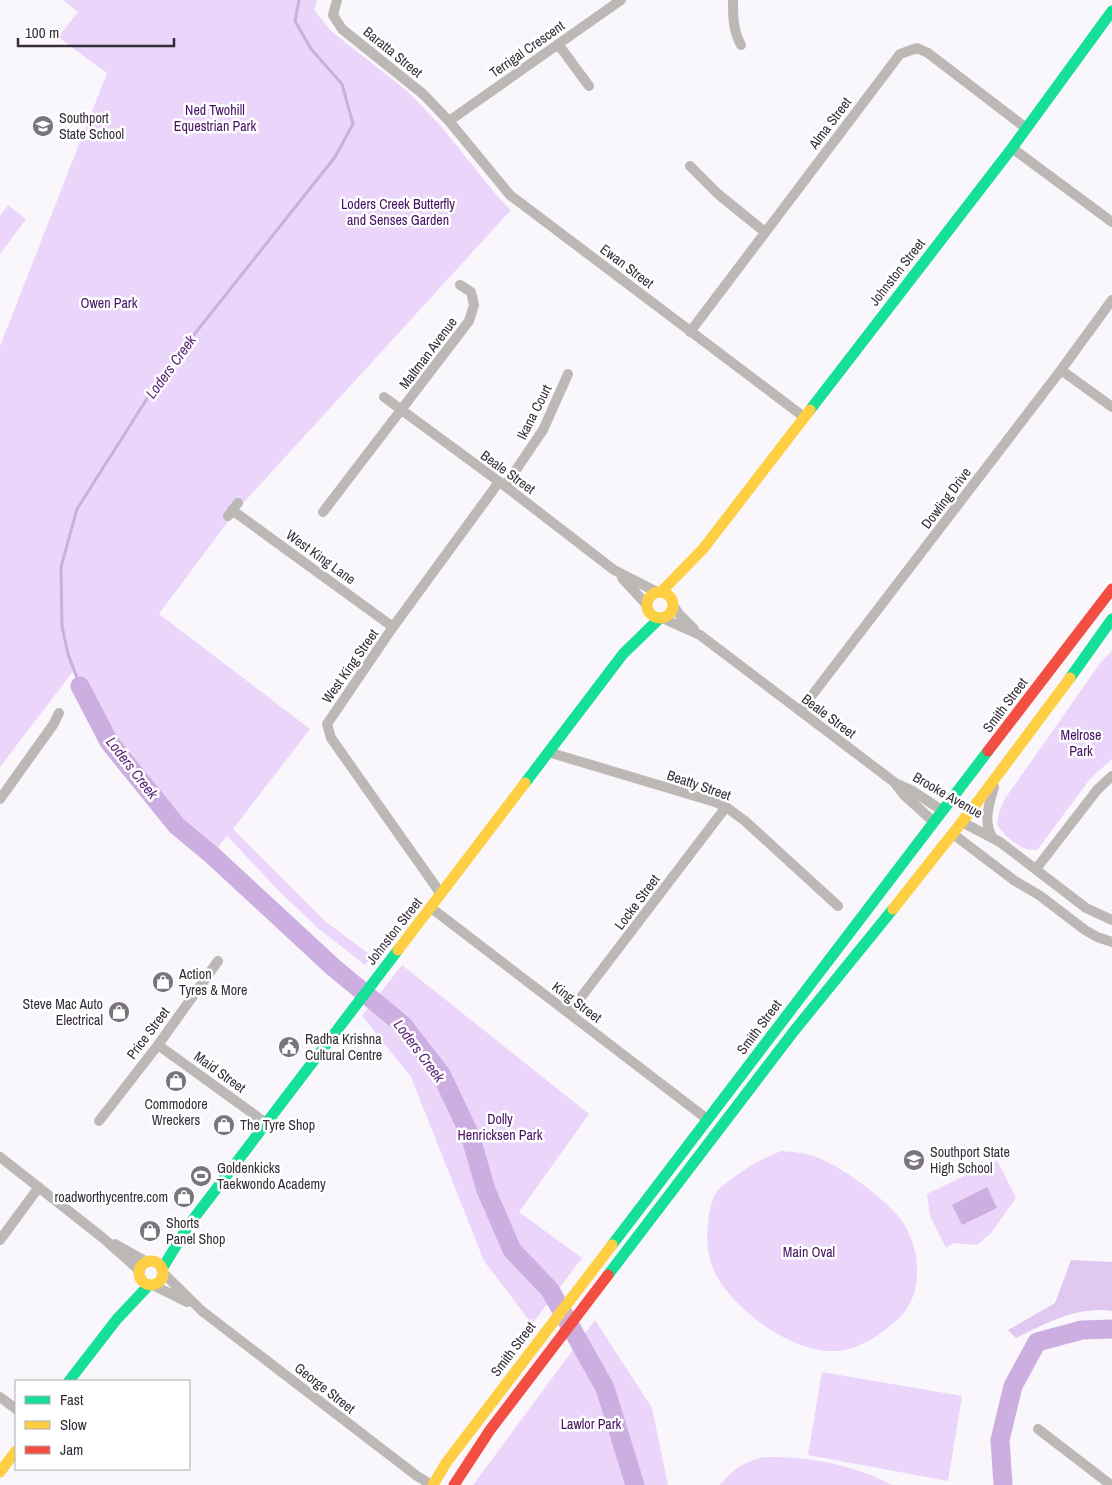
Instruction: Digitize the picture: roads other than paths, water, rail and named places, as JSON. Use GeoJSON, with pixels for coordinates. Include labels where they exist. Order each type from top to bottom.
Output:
{"type":"FeatureCollection","features":[{"type":"Feature","properties":{"kind":"main road","name":"Johnston Street"},"geometry":{"type":"LineString","coordinates":[[659,592],[703,549],[1110,19]]}},
{"type":"Feature","properties":{"kind":"main road","name":"Johnston Street"},"geometry":{"type":"LineString","coordinates":[[673,603],[703,549]]}},
{"type":"Feature","properties":{"kind":"main road","name":"Smith Street"},"geometry":{"type":"LineString","coordinates":[[433,1485],[457,1448],[543,1334],[1112,589]]}},
{"type":"Feature","properties":{"kind":"main road"},"geometry":{"type":"LineString","coordinates":[[659,592],[668,594],[673,603],[671,612],[661,618],[652,615],[647,607],[650,597],[659,592]]}},
{"type":"Feature","properties":{"kind":"main road","name":"Johnston Street"},"geometry":{"type":"LineString","coordinates":[[624,654],[638,629],[647,607]]}},
{"type":"Feature","properties":{"kind":"main road","name":"Johnston Street"},"geometry":{"type":"LineString","coordinates":[[70,1380],[117,1319],[151,1269],[188,1226],[624,654],[661,618]]}},
{"type":"Feature","properties":{"kind":"main road"},"geometry":{"type":"LineString","coordinates":[[454,1485],[475,1450],[555,1344],[794,1032],[953,834],[1047,711],[1112,619]]}},
{"type":"Feature","properties":{"kind":"main road","name":"Brooke Avenue"},"geometry":{"type":"LineString","coordinates":[[942,811],[962,822]]}},
{"type":"Feature","properties":{"kind":"main road","name":"Brooke Avenue"},"geometry":{"type":"LineString","coordinates":[[934,822],[953,834]]}},
{"type":"Feature","properties":{"kind":"main road","name":"Johnston Street"},"geometry":{"type":"LineString","coordinates":[[117,1319],[151,1285],[159,1282],[151,1269]]}},
{"type":"Feature","properties":{"kind":"main road"},"geometry":{"type":"LineString","coordinates":[[151,1269],[143,1282],[151,1285]]}},
{"type":"Feature","properties":{"kind":"main road"},"geometry":{"type":"LineString","coordinates":[[0,1472],[15,1452]]}},
{"type":"Feature","properties":{"kind":"street","name":"Baratta Street"},"geometry":{"type":"LineString","coordinates":[[337,0],[334,5],[333,15],[342,29],[422,94],[449,121]]}},
{"type":"Feature","properties":{"kind":"street","name":"Terrigal Crescent"},"geometry":{"type":"LineString","coordinates":[[449,121],[621,0]]}},
{"type":"Feature","properties":{"kind":"street"},"geometry":{"type":"LineString","coordinates":[[733,0],[733,23],[735,33],[741,45]]}},
{"type":"Feature","properties":{"kind":"street"},"geometry":{"type":"LineString","coordinates":[[558,44],[589,86]]}},
{"type":"Feature","properties":{"kind":"street","name":"Alma Street"},"geometry":{"type":"LineString","coordinates":[[690,332],[900,54],[918,48],[928,52],[1026,128]]}},
{"type":"Feature","properties":{"kind":"street","name":"Ewan Street"},"geometry":{"type":"LineString","coordinates":[[449,121],[510,194],[804,418]]}},
{"type":"Feature","properties":{"kind":"street"},"geometry":{"type":"LineString","coordinates":[[1012,148],[1112,222]]}},
{"type":"Feature","properties":{"kind":"street"},"geometry":{"type":"LineString","coordinates":[[690,166],[718,194],[765,232]]}},
{"type":"Feature","properties":{"kind":"street","name":"Maltman Avenue"},"geometry":{"type":"LineString","coordinates":[[323,512],[469,321],[474,305],[471,292],[460,285]]}},
{"type":"Feature","properties":{"kind":"street","name":"Dowling Drive"},"geometry":{"type":"LineString","coordinates":[[800,711],[1062,370],[1112,300]]}},
{"type":"Feature","properties":{"kind":"street"},"geometry":{"type":"LineString","coordinates":[[1062,370],[1112,407]]}},
{"type":"Feature","properties":{"kind":"street","name":"Ikana Court"},"geometry":{"type":"LineString","coordinates":[[502,484],[543,430],[568,374]]}},
{"type":"Feature","properties":{"kind":"street","name":"Beale Street"},"geometry":{"type":"LineString","coordinates":[[384,397],[614,570],[647,607]]}},
{"type":"Feature","properties":{"kind":"street","name":"West King Street"},"geometry":{"type":"LineString","coordinates":[[441,894],[331,738],[327,724],[393,627],[502,484]]}},
{"type":"Feature","properties":{"kind":"street","name":"West King Lane"},"geometry":{"type":"LineString","coordinates":[[233,509],[393,627]]}},
{"type":"Feature","properties":{"kind":"street","name":"Beale Street"},"geometry":{"type":"LineString","coordinates":[[614,570],[659,592]]}},
{"type":"Feature","properties":{"kind":"street","name":"Beale Street"},"geometry":{"type":"LineString","coordinates":[[673,603],[679,614],[700,635],[894,782]]}},
{"type":"Feature","properties":{"kind":"street","name":"Beale Street"},"geometry":{"type":"LineString","coordinates":[[661,618],[700,635]]}},
{"type":"Feature","properties":{"kind":"street"},"geometry":{"type":"LineString","coordinates":[[0,799],[53,725],[59,713]]}},
{"type":"Feature","properties":{"kind":"street","name":"Beatty Street"},"geometry":{"type":"LineString","coordinates":[[548,752],[715,802],[726,807],[745,821],[838,906]]}},
{"type":"Feature","properties":{"kind":"street"},"geometry":{"type":"LineString","coordinates":[[992,837],[987,819],[997,776]]}},
{"type":"Feature","properties":{"kind":"street"},"geometry":{"type":"LineString","coordinates":[[1036,869],[1097,790],[1112,776]]}},
{"type":"Feature","properties":{"kind":"street","name":"Brooke Avenue"},"geometry":{"type":"LineString","coordinates":[[894,782],[908,788],[942,811]]}},
{"type":"Feature","properties":{"kind":"street","name":"Brooke Avenue"},"geometry":{"type":"LineString","coordinates":[[894,782],[904,795],[934,822]]}},
{"type":"Feature","properties":{"kind":"street","name":"Locke Street"},"geometry":{"type":"LineString","coordinates":[[569,1013],[726,807]]}},
{"type":"Feature","properties":{"kind":"street","name":"Brooke Avenue"},"geometry":{"type":"LineString","coordinates":[[962,822],[992,837],[1092,912],[1112,920]]}},
{"type":"Feature","properties":{"kind":"street","name":"Brooke Avenue"},"geometry":{"type":"LineString","coordinates":[[953,834],[1015,881],[1085,930],[1097,937],[1112,942]]}},
{"type":"Feature","properties":{"kind":"street","name":"King Street"},"geometry":{"type":"LineString","coordinates":[[430,907],[707,1119]]}},
{"type":"Feature","properties":{"kind":"street","name":"Price Street"},"geometry":{"type":"LineString","coordinates":[[99,1121],[158,1044],[218,960]]}},
{"type":"Feature","properties":{"kind":"street","name":"Maid Street"},"geometry":{"type":"LineString","coordinates":[[158,1044],[266,1123]]}},
{"type":"Feature","properties":{"kind":"street","name":"George Street"},"geometry":{"type":"LineString","coordinates":[[0,1157],[103,1238],[151,1269],[202,1311],[417,1476],[433,1485]]}},
{"type":"Feature","properties":{"kind":"street"},"geometry":{"type":"LineString","coordinates":[[0,1240],[39,1187]]}},
{"type":"Feature","properties":{"kind":"street","name":"George Street"},"geometry":{"type":"LineString","coordinates":[[151,1285],[168,1291],[202,1311]]}},
{"type":"Feature","properties":{"kind":"street"},"geometry":{"type":"LineString","coordinates":[[0,1397],[15,1409]]}},
{"type":"Feature","properties":{"kind":"street"},"geometry":{"type":"LineString","coordinates":[[1038,1429],[1111,1485]]}},
{"type":"Feature","properties":{"kind":"waterway","name":"Loders Creek"},"geometry":{"type":"LineString","coordinates":[[80,686],[68,654],[62,626],[61,567],[77,509],[162,375],[335,157],[353,124],[342,84],[311,49],[295,21],[299,0]]}},
{"type":"Feature","properties":{"kind":"waterway","name":"Loders Creek"},"geometry":{"type":"LineString","coordinates":[[80,686],[109,742],[177,826],[212,855],[333,967],[403,1025],[441,1074],[470,1135],[486,1190],[512,1250],[550,1290],[605,1388],[635,1485]]}},
{"type":"Feature","properties":{"kind":"waterway","name":"Loders Creek"},"geometry":{"type":"LineString","coordinates":[[1003,1485],[1000,1440],[1013,1386],[1037,1342],[1082,1330],[1112,1329]]}},
{"type":"Feature","properties":{"kind":"place","name":"Southport State School"},"geometry":{"type":"Point","coordinates":[43,126]}},
{"type":"Feature","properties":{"kind":"place","name":"Action Tyres & More"},"geometry":{"type":"Point","coordinates":[163,982]}},
{"type":"Feature","properties":{"kind":"place","name":"Steve Mac Auto Electrical"},"geometry":{"type":"Point","coordinates":[119,1012]}},
{"type":"Feature","properties":{"kind":"place","name":"Radha Krishna Cultural Centre"},"geometry":{"type":"Point","coordinates":[289,1047]}},
{"type":"Feature","properties":{"kind":"place","name":"Commodore Wreckers"},"geometry":{"type":"Point","coordinates":[176,1081]}},
{"type":"Feature","properties":{"kind":"place","name":"The Tyre Shop"},"geometry":{"type":"Point","coordinates":[224,1125]}},
{"type":"Feature","properties":{"kind":"place","name":"Southport State High School"},"geometry":{"type":"Point","coordinates":[914,1160]}},
{"type":"Feature","properties":{"kind":"place","name":"Goldenkicks Taekwondo Academy"},"geometry":{"type":"Point","coordinates":[201,1176]}},
{"type":"Feature","properties":{"kind":"place","name":"roadworthycentre.com"},"geometry":{"type":"Point","coordinates":[184,1197]}},
{"type":"Feature","properties":{"kind":"place","name":"Shorts Panel Shop"},"geometry":{"type":"Point","coordinates":[150,1231]}},
{"type":"Feature","properties":{"kind":"park label","name":"Ned Twohill Equestrian Park"},"geometry":{"type":"Point","coordinates":[215,118]}},
{"type":"Feature","properties":{"kind":"park label","name":"Loders Creek Butterfly and Senses Garden"},"geometry":{"type":"Point","coordinates":[398,212]}},
{"type":"Feature","properties":{"kind":"park label","name":"Owen Park"},"geometry":{"type":"Point","coordinates":[109,303]}},
{"type":"Feature","properties":{"kind":"park label","name":"Melrose Park"},"geometry":{"type":"Point","coordinates":[1081,744]}},
{"type":"Feature","properties":{"kind":"park label","name":"Dolly Henricksen Park"},"geometry":{"type":"Point","coordinates":[500,1128]}},
{"type":"Feature","properties":{"kind":"park label","name":"Main Oval"},"geometry":{"type":"Point","coordinates":[809,1252]}},
{"type":"Feature","properties":{"kind":"park label","name":"Lawlor Park"},"geometry":{"type":"Point","coordinates":[591,1424]}}]}
